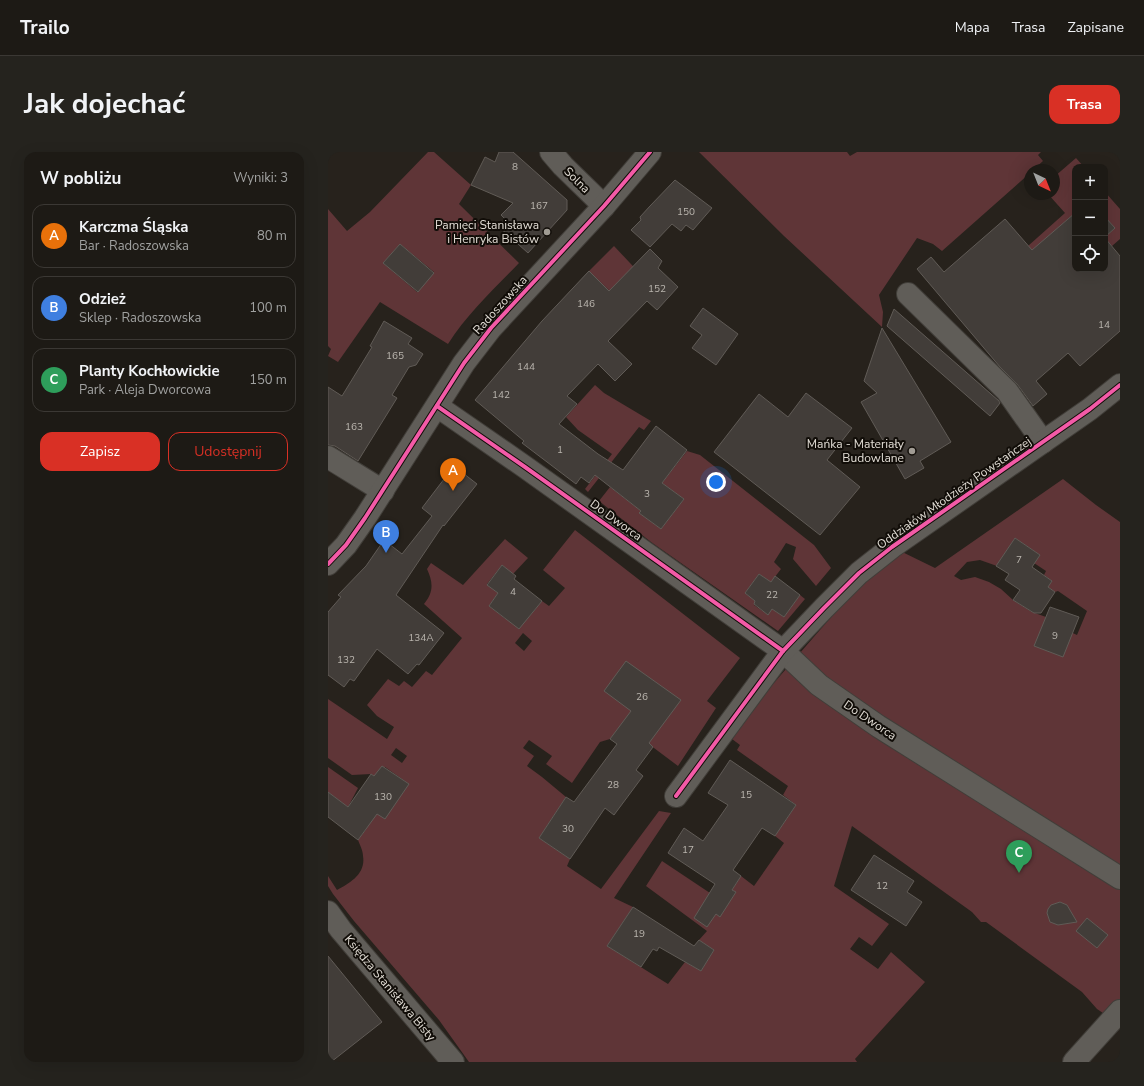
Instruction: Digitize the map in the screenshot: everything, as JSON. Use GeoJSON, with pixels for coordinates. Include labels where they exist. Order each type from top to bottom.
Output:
{"type":"FeatureCollection","features":[{"type":"Feature","properties":{"kind":"street","name":"Solna"},"geometry":{"type":"LineString","coordinates":[[551,152],[563,166],[604,206]]}},
{"type":"Feature","properties":{"kind":"street","name":"Radoszowska"},"geometry":{"type":"LineString","coordinates":[[328,564],[350,538],[383,491],[464,363],[491,328],[604,206],[650,152]]}},
{"type":"Feature","properties":{"kind":"street"},"geometry":{"type":"LineString","coordinates":[[908,294],[1007,391],[1043,442]]}},
{"type":"Feature","properties":{"kind":"street","name":"Oddziałów Młodzieży Powstańczej"},"geometry":{"type":"LineString","coordinates":[[676,796],[783,651],[824,608],[867,567],[1090,409],[1120,384]]}},
{"type":"Feature","properties":{"kind":"street","name":"Do Dworca"},"geometry":{"type":"LineString","coordinates":[[437,406],[783,651],[819,685],[878,726],[1120,878]]}},
{"type":"Feature","properties":{"kind":"street"},"geometry":{"type":"LineString","coordinates":[[328,457],[383,491]]}},
{"type":"Feature","properties":{"kind":"street","name":"Księdza Stanisława Bisty"},"geometry":{"type":"LineString","coordinates":[[328,912],[341,930],[453,1062]]}},
{"type":"Feature","properties":{"kind":"street"},"geometry":{"type":"LineString","coordinates":[[1074,1062],[1120,1011]]}},
{"type":"Feature","properties":{"kind":"shaded area"},"geometry":{"type":"Polygon","coordinates":[[[428,152],[434,152],[471,185],[459,204],[519,263],[472,312],[448,344],[380,302],[338,362],[328,356],[331,349],[328,346],[328,209],[347,231],[370,212],[428,152]],[[400,244],[383,263],[417,292],[434,272],[400,244]]]}},
{"type":"Feature","properties":{"kind":"shaded area"},"geometry":{"type":"Polygon","coordinates":[[[699,152],[847,152],[850,156],[857,152],[1041,152],[1038,155],[1043,161],[1040,164],[1024,164],[1024,178],[942,251],[933,244],[917,238],[879,295],[883,312],[882,327],[784,236],[699,152]]]}},
{"type":"Feature","properties":{"kind":"shaded area"},"geometry":{"type":"Polygon","coordinates":[[[1076,158],[1081,164],[1072,164],[1072,216],[1057,229],[1072,246],[1072,254],[1056,278],[1028,246],[1065,213],[1053,200],[1060,200],[1060,172],[1076,158]]]}},
{"type":"Feature","properties":{"kind":"shaded area"},"geometry":{"type":"Polygon","coordinates":[[[1108,195],[1120,209],[1120,239],[1112,246],[1108,242],[1108,234],[1115,228],[1108,220],[1108,195]]]}},
{"type":"Feature","properties":{"kind":"shaded area"},"geometry":{"type":"Polygon","coordinates":[[[614,246],[646,280],[617,298],[589,271],[614,246]]]}},
{"type":"Feature","properties":{"kind":"shaded area"},"geometry":{"type":"Polygon","coordinates":[[[595,385],[604,393],[651,421],[644,430],[639,427],[588,492],[585,489],[612,454],[578,430],[566,417],[595,385]]]}},
{"type":"Feature","properties":{"kind":"shaded area"},"geometry":{"type":"Polygon","coordinates":[[[687,451],[700,455],[814,545],[831,568],[816,586],[793,559],[796,547],[786,543],[774,562],[781,569],[771,582],[759,574],[745,593],[755,601],[754,605],[767,614],[772,609],[784,617],[800,595],[805,599],[778,631],[651,542],[599,501],[610,487],[641,511],[639,513],[661,529],[684,499],[662,483],[687,451]]]}},
{"type":"Feature","properties":{"kind":"shaded area"},"geometry":{"type":"Polygon","coordinates":[[[1063,479],[1120,522],[1120,1011],[1103,1013],[1097,1009],[1082,992],[986,922],[981,922],[972,912],[852,826],[834,886],[889,924],[872,946],[859,937],[850,949],[878,969],[891,952],[925,982],[855,1059],[857,1062],[469,1062],[439,1020],[354,921],[328,886],[328,876],[337,890],[352,881],[360,873],[363,862],[363,854],[358,840],[367,828],[357,820],[409,784],[385,767],[377,778],[371,774],[352,775],[328,758],[328,699],[387,739],[394,727],[377,716],[367,705],[388,679],[399,686],[404,681],[412,687],[426,671],[432,675],[462,638],[424,604],[430,595],[432,587],[427,569],[431,563],[463,585],[505,539],[528,558],[513,574],[502,565],[487,584],[498,593],[489,606],[507,620],[516,609],[528,618],[542,601],[549,606],[565,588],[543,570],[575,530],[740,658],[707,701],[716,708],[678,766],[622,724],[610,739],[600,742],[572,783],[546,764],[552,756],[529,740],[523,748],[534,756],[527,766],[566,797],[539,838],[570,859],[567,866],[601,889],[659,811],[671,813],[614,898],[633,907],[607,946],[668,984],[685,962],[701,971],[714,950],[699,940],[707,931],[646,886],[662,861],[710,893],[720,916],[736,892],[732,890],[741,876],[754,886],[784,843],[775,836],[796,805],[783,795],[788,786],[737,750],[740,745],[728,736],[892,547],[935,568],[1063,479]],[[1015,538],[997,566],[980,560],[967,562],[954,576],[961,580],[975,577],[989,582],[1032,612],[1046,617],[1045,620],[1077,635],[1087,611],[1058,591],[1055,592],[1048,587],[1052,581],[1044,575],[1046,571],[1034,563],[1040,555],[1015,538]],[[523,633],[515,643],[524,651],[532,641],[523,633]],[[396,748],[391,755],[402,763],[407,756],[396,748]]]}},
{"type":"Feature","properties":{"kind":"shaded area"},"geometry":{"type":"Polygon","coordinates":[[[328,767],[358,788],[348,807],[328,792],[328,767]]]}},
{"type":"Feature","properties":{"kind":"building"},"geometry":{"type":"Polygon","coordinates":[[[499,152],[513,152],[567,200],[567,210],[528,253],[498,226],[505,219],[501,215],[513,203],[471,185],[485,157],[495,162],[499,152]]]}},
{"type":"Feature","properties":{"kind":"building"},"geometry":{"type":"Polygon","coordinates":[[[675,180],[712,208],[693,230],[686,225],[681,231],[672,224],[650,247],[631,230],[641,220],[640,217],[675,180]]]}},
{"type":"Feature","properties":{"kind":"building"},"geometry":{"type":"Polygon","coordinates":[[[1072,216],[1072,272],[1108,272],[1108,242],[1120,256],[1120,331],[1080,366],[1068,353],[1036,381],[1047,394],[1033,406],[1017,384],[1000,367],[917,269],[931,257],[944,272],[1005,219],[1032,250],[1072,216]]]}},
{"type":"Feature","properties":{"kind":"building"},"geometry":{"type":"Polygon","coordinates":[[[1108,220],[1115,228],[1108,234],[1108,220]]]}},
{"type":"Feature","properties":{"kind":"building"},"geometry":{"type":"Polygon","coordinates":[[[400,244],[434,273],[418,292],[383,263],[400,244]]]}},
{"type":"Feature","properties":{"kind":"building"},"geometry":{"type":"Polygon","coordinates":[[[650,249],[662,261],[658,268],[678,287],[657,310],[647,301],[608,341],[632,364],[615,381],[598,364],[567,396],[577,404],[559,424],[598,454],[623,470],[656,426],[687,450],[662,483],[684,499],[661,529],[639,513],[641,511],[595,475],[589,483],[581,477],[576,484],[522,443],[524,441],[475,400],[542,321],[589,271],[609,291],[650,249]]]}},
{"type":"Feature","properties":{"kind":"building"},"geometry":{"type":"Polygon","coordinates":[[[703,308],[738,334],[716,365],[692,348],[702,335],[690,326],[703,308]]]}},
{"type":"Feature","properties":{"kind":"building"},"geometry":{"type":"Polygon","coordinates":[[[894,309],[999,401],[1000,403],[990,416],[887,326],[894,309]]]}},
{"type":"Feature","properties":{"kind":"building"},"geometry":{"type":"Polygon","coordinates":[[[384,321],[412,338],[408,344],[423,354],[416,365],[409,367],[392,395],[397,398],[358,461],[335,446],[328,445],[328,387],[342,396],[372,347],[370,346],[384,321]]]}},
{"type":"Feature","properties":{"kind":"building"},"geometry":{"type":"Polygon","coordinates":[[[882,328],[951,442],[920,461],[924,468],[905,479],[861,402],[877,393],[864,381],[882,328]]]}},
{"type":"Feature","properties":{"kind":"building"},"geometry":{"type":"Polygon","coordinates":[[[806,393],[852,428],[827,460],[860,487],[820,535],[714,452],[759,394],[788,417],[806,393]]]}},
{"type":"Feature","properties":{"kind":"building"},"geometry":{"type":"Polygon","coordinates":[[[454,466],[477,484],[444,526],[443,525],[396,595],[444,633],[419,665],[417,664],[408,674],[377,649],[354,681],[350,679],[344,687],[328,675],[328,612],[341,597],[338,595],[366,566],[384,540],[402,554],[432,516],[422,508],[454,466]]]}},
{"type":"Feature","properties":{"kind":"building"},"geometry":{"type":"Polygon","coordinates":[[[1015,538],[1040,555],[1032,567],[1052,581],[1048,587],[1055,592],[1041,613],[1034,613],[1013,600],[1020,590],[1005,580],[1009,574],[996,566],[1015,538]]]}},
{"type":"Feature","properties":{"kind":"building"},"geometry":{"type":"Polygon","coordinates":[[[502,565],[516,576],[514,579],[542,601],[519,629],[489,606],[498,593],[487,585],[502,565]]]}},
{"type":"Feature","properties":{"kind":"building"},"geometry":{"type":"Polygon","coordinates":[[[759,574],[771,582],[775,576],[800,595],[784,617],[772,609],[768,615],[754,604],[755,601],[745,593],[759,574]]]}},
{"type":"Feature","properties":{"kind":"building"},"geometry":{"type":"Polygon","coordinates":[[[1050,607],[1079,617],[1063,657],[1034,646],[1050,607]]]}},
{"type":"Feature","properties":{"kind":"building"},"geometry":{"type":"Polygon","coordinates":[[[626,661],[681,700],[649,743],[653,747],[636,770],[643,776],[614,815],[605,808],[570,859],[539,838],[566,797],[574,802],[617,744],[610,739],[631,711],[604,691],[626,661]]]}},
{"type":"Feature","properties":{"kind":"building"},"geometry":{"type":"Polygon","coordinates":[[[730,760],[796,805],[775,836],[762,828],[733,870],[741,876],[732,890],[736,892],[720,917],[716,914],[707,927],[694,918],[715,884],[668,853],[684,828],[703,841],[728,805],[708,793],[730,760]]]}},
{"type":"Feature","properties":{"kind":"building"},"geometry":{"type":"Polygon","coordinates":[[[382,766],[409,784],[385,819],[377,814],[358,840],[328,817],[328,792],[348,807],[371,774],[374,776],[382,766]]]}},
{"type":"Feature","properties":{"kind":"building"},"geometry":{"type":"Polygon","coordinates":[[[874,855],[914,881],[907,892],[922,902],[906,926],[851,890],[874,855]]]}},
{"type":"Feature","properties":{"kind":"building"},"geometry":{"type":"Polygon","coordinates":[[[1060,902],[1067,905],[1077,922],[1058,925],[1050,922],[1047,913],[1048,909],[1051,905],[1060,902]]]}},
{"type":"Feature","properties":{"kind":"building"},"geometry":{"type":"Polygon","coordinates":[[[633,907],[694,946],[699,940],[714,950],[701,971],[659,947],[657,951],[653,949],[641,967],[607,946],[633,907]]]}},
{"type":"Feature","properties":{"kind":"building"},"geometry":{"type":"Polygon","coordinates":[[[1087,918],[1108,935],[1097,948],[1076,931],[1087,918]]]}},
{"type":"Feature","properties":{"kind":"building"},"geometry":{"type":"Polygon","coordinates":[[[328,956],[382,1022],[331,1062],[328,1062],[328,956]]]}},
{"type":"Feature","properties":{"kind":"cycle path"},"geometry":{"type":"LineString","coordinates":[[328,564],[346,545],[365,518],[464,363],[491,328],[604,206],[650,152]]}},
{"type":"Feature","properties":{"kind":"cycle path"},"geometry":{"type":"LineString","coordinates":[[676,796],[783,651],[859,573],[892,547],[1090,409],[1120,385]]}},
{"type":"Feature","properties":{"kind":"cycle path"},"geometry":{"type":"LineString","coordinates":[[437,406],[783,651]]}},
{"type":"Feature","properties":{"kind":"place","name":"Pamięci Stanisława i Henryka Bistów"},"geometry":{"type":"Point","coordinates":[547,232]}},
{"type":"Feature","properties":{"kind":"place","name":"Mańka - Materiały Budowlane"},"geometry":{"type":"Point","coordinates":[912,451]}},
{"type":"Feature","properties":{"kind":"place","name":"Karczma Śląska"},"geometry":{"type":"Point","coordinates":[453,491]}},
{"type":"Feature","properties":{"kind":"place","name":"Odzież"},"geometry":{"type":"Point","coordinates":[386,553]}},
{"type":"Feature","properties":{"kind":"place","name":"Planty Kochłowickie"},"geometry":{"type":"Point","coordinates":[1019,873]}}]}
